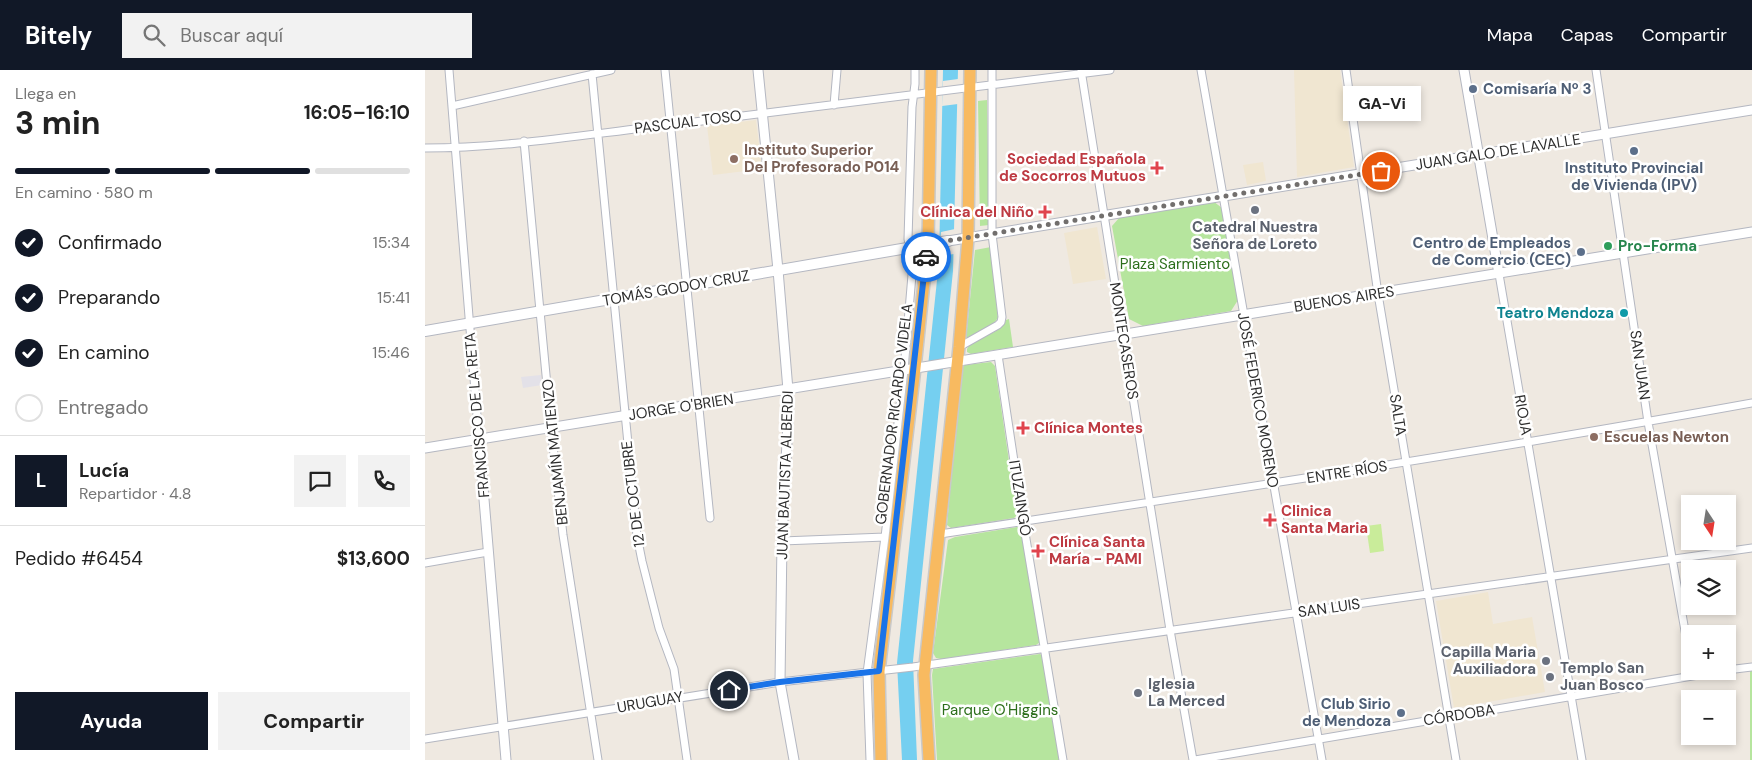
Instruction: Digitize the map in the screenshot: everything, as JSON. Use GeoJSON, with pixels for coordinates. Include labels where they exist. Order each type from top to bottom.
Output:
{"type":"FeatureCollection","features":[{"type":"Feature","properties":{"kind":"highway","name":"GOBERNADOR RICARDO VIDELA"},"geometry":{"type":"LineString","coordinates":[[881,760],[873,672],[909,369],[928,244],[945,92],[931,70]]}},
{"type":"Feature","properties":{"kind":"highway"},"geometry":{"type":"LineString","coordinates":[[929,760],[924,686],[925,665],[958,361],[968,238],[970,70]]}},
{"type":"Feature","properties":{"kind":"main road","name":"TOMÁS GODOY CRUZ"},"geometry":{"type":"LineString","coordinates":[[425,331],[948,241]]}},
{"type":"Feature","properties":{"kind":"street","name":"FRANCISCO DE LA RETA"},"geometry":{"type":"LineString","coordinates":[[449,70],[506,760]]}},
{"type":"Feature","properties":{"kind":"street"},"geometry":{"type":"LineString","coordinates":[[452,106],[611,70]]}},
{"type":"Feature","properties":{"kind":"street"},"geometry":{"type":"LineString","coordinates":[[665,70],[710,518]]}},
{"type":"Feature","properties":{"kind":"street","name":"JUAN BAUTISTA ALBERDI"},"geometry":{"type":"LineString","coordinates":[[758,70],[789,389],[782,541],[780,682],[794,760]]}},
{"type":"Feature","properties":{"kind":"street"},"geometry":{"type":"LineString","coordinates":[[834,105],[837,70]]}},
{"type":"Feature","properties":{"kind":"street"},"geometry":{"type":"LineString","coordinates":[[870,760],[873,672],[885,537],[909,369],[913,263],[908,239],[915,70]]}},
{"type":"Feature","properties":{"kind":"street"},"geometry":{"type":"LineString","coordinates":[[959,347],[998,325],[1002,320],[992,234],[992,70]]}},
{"type":"Feature","properties":{"kind":"street","name":"PASCUAL TOSO"},"geometry":{"type":"LineString","coordinates":[[425,148],[455,148],[598,133],[913,96],[1081,72],[1110,70]]}},
{"type":"Feature","properties":{"kind":"street","name":"JOSÉ FEDERICO MORENO"},"geometry":{"type":"LineString","coordinates":[[1201,70],[1322,760]]}},
{"type":"Feature","properties":{"kind":"street","name":"SALTA"},"geometry":{"type":"LineString","coordinates":[[1346,70],[1378,294],[1456,760]]}},
{"type":"Feature","properties":{"kind":"street","name":"RIOJA"},"geometry":{"type":"LineString","coordinates":[[1464,70],[1582,760]]}},
{"type":"Feature","properties":{"kind":"street","name":"SAN JUAN"},"geometry":{"type":"LineString","coordinates":[[1596,70],[1648,422],[1684,625]]}},
{"type":"Feature","properties":{"kind":"street","name":"MONTECASEROS"},"geometry":{"type":"LineString","coordinates":[[1081,72],[1170,630],[1194,760]]}},
{"type":"Feature","properties":{"kind":"street","name":"12 DE OCTUBRE"},"geometry":{"type":"LineString","coordinates":[[592,74],[637,536],[659,628],[674,669],[687,760]]}},
{"type":"Feature","properties":{"kind":"street","name":"JUAN GALO DE LAVALLE"},"geometry":{"type":"LineString","coordinates":[[948,241],[1752,110]]}},
{"type":"Feature","properties":{"kind":"street","name":"BENJAMÍN MATIENZO"},"geometry":{"type":"LineString","coordinates":[[524,141],[551,428],[565,544],[598,760]]}},
{"type":"Feature","properties":{"kind":"street","name":"BUENOS AIRES"},"geometry":{"type":"LineString","coordinates":[[936,365],[1752,232]]}},
{"type":"Feature","properties":{"kind":"street","name":"ITUZAINGÓ"},"geometry":{"type":"LineString","coordinates":[[998,355],[1023,521],[1063,760]]}},
{"type":"Feature","properties":{"kind":"street","name":"JORGE O'BRIEN"},"geometry":{"type":"LineString","coordinates":[[425,448],[936,365]]}},
{"type":"Feature","properties":{"kind":"street","name":"ENTRE RÍOS"},"geometry":{"type":"LineString","coordinates":[[940,534],[1406,462],[1752,403]]}},
{"type":"Feature","properties":{"kind":"street"},"geometry":{"type":"LineString","coordinates":[[782,541],[885,537]]}},
{"type":"Feature","properties":{"kind":"street","name":"SAN LUIS"},"geometry":{"type":"LineString","coordinates":[[909,667],[1752,548]]}},
{"type":"Feature","properties":{"kind":"street"},"geometry":{"type":"LineString","coordinates":[[425,563],[488,552]]}},
{"type":"Feature","properties":{"kind":"street"},"geometry":{"type":"LineString","coordinates":[[1736,669],[1752,666]]}},
{"type":"Feature","properties":{"kind":"street","name":"URUGUAY"},"geometry":{"type":"LineString","coordinates":[[425,739],[678,697],[780,682],[909,667]]}},
{"type":"Feature","properties":{"kind":"street","name":"CÓRDOBA"},"geometry":{"type":"LineString","coordinates":[[1194,760],[1571,697],[1681,676]]}},
{"type":"Feature","properties":{"kind":"shaded area"},"geometry":{"type":"Polygon","coordinates":[[[1294,70],[1340,70],[1354,167],[1297,177],[1294,70]]]}},
{"type":"Feature","properties":{"kind":"shaded area"},"geometry":{"type":"Polygon","coordinates":[[[756,120],[762,169],[713,175],[707,126],[756,120]]]}},
{"type":"Feature","properties":{"kind":"shaded area"},"geometry":{"type":"Polygon","coordinates":[[[1263,162],[1266,181],[1247,185],[1243,165],[1263,162]]]}},
{"type":"Feature","properties":{"kind":"shaded area"},"geometry":{"type":"Polygon","coordinates":[[[1097,227],[1106,279],[1073,284],[1064,233],[1097,227]]]}},
{"type":"Feature","properties":{"kind":"shaded area"},"geometry":{"type":"Polygon","coordinates":[[[541,375],[542,385],[523,388],[521,377],[541,375]]]}},
{"type":"Feature","properties":{"kind":"shaded area"},"geometry":{"type":"Polygon","coordinates":[[[1488,592],[1493,624],[1532,617],[1545,692],[1454,708],[1436,601],[1488,592]]]}},
{"type":"Feature","properties":{"kind":"green space"},"geometry":{"type":"Polygon","coordinates":[[[987,100],[989,225],[980,226],[978,101],[987,100]]]}},
{"type":"Feature","properties":{"kind":"green space","name":"Plaza Sarmiento"},"geometry":{"type":"Polygon","coordinates":[[[1213,201],[1222,208],[1238,300],[1231,311],[1143,326],[1129,319],[1112,226],[1119,218],[1213,201]]]}},
{"type":"Feature","properties":{"kind":"green space"},"geometry":{"type":"Polygon","coordinates":[[[991,247],[998,318],[993,324],[966,339],[975,250],[991,247]]]}},
{"type":"Feature","properties":{"kind":"green space"},"geometry":{"type":"Polygon","coordinates":[[[1009,319],[1013,347],[971,354],[967,352],[971,344],[993,333],[1009,319]]]}},
{"type":"Feature","properties":{"kind":"green space"},"geometry":{"type":"Polygon","coordinates":[[[991,362],[995,366],[1017,515],[1014,518],[951,528],[947,525],[961,368],[965,365],[991,362]]]}},
{"type":"Feature","properties":{"kind":"green space"},"geometry":{"type":"Polygon","coordinates":[[[1381,524],[1384,551],[1370,553],[1366,526],[1381,524]]]}},
{"type":"Feature","properties":{"kind":"green space","name":"Parque O'Higgins"},"geometry":{"type":"Polygon","coordinates":[[[1017,527],[1022,529],[1039,643],[941,659],[936,658],[933,653],[948,540],[955,537],[1017,527]]]}},
{"type":"Feature","properties":{"kind":"green space","name":"Parque O'Higgins"},"geometry":{"type":"Polygon","coordinates":[[[1040,654],[1044,657],[1059,760],[937,760],[933,669],[1040,654]]]}},
{"type":"Feature","properties":{"kind":"green space"},"geometry":{"type":"Polygon","coordinates":[[[1750,667],[1752,667],[1752,760],[1750,760],[1750,667]]]}},
{"type":"Feature","properties":{"kind":"water"},"geometry":{"type":"Polygon","coordinates":[[[943,70],[958,70],[953,271],[913,661],[917,760],[902,760],[897,663],[939,261],[943,70]]]}},
{"type":"Feature","properties":{"kind":"pier"},"geometry":{"type":"Polygon","coordinates":[[[958,79],[958,104],[942,106],[943,81],[958,79]]]}},
{"type":"Feature","properties":{"kind":"pier"},"geometry":{"type":"Polygon","coordinates":[[[955,229],[954,254],[939,256],[941,232],[955,229]]]}},
{"type":"Feature","properties":{"kind":"way so far"},"geometry":{"type":"LineString","coordinates":[[926,257],[928,244],[1381,171]]}},
{"type":"Feature","properties":{"kind":"place","name":"Comisaría Nº 3"},"geometry":{"type":"Point","coordinates":[1473,89]}},
{"type":"Feature","properties":{"kind":"place","name":"Instituto Provincial de Vivienda (IPV)"},"geometry":{"type":"Point","coordinates":[1634,151]}},
{"type":"Feature","properties":{"kind":"place","name":"Instituto Superior Del Profesorado P014"},"geometry":{"type":"Point","coordinates":[734,159]}},
{"type":"Feature","properties":{"kind":"place","name":"Sociedad Española de Socorros Mutuos"},"geometry":{"type":"Point","coordinates":[1157,168]}},
{"type":"Feature","properties":{"kind":"place","name":"GA-Vi"},"geometry":{"type":"Point","coordinates":[1381,171]}},
{"type":"Feature","properties":{"kind":"place","name":"Catedral Nuestra Señora de Loreto"},"geometry":{"type":"Point","coordinates":[1255,210]}},
{"type":"Feature","properties":{"kind":"place","name":"Clínica del Niño"},"geometry":{"type":"Point","coordinates":[1045,212]}},
{"type":"Feature","properties":{"kind":"place","name":"Pro-Forma"},"geometry":{"type":"Point","coordinates":[1608,246]}},
{"type":"Feature","properties":{"kind":"place","name":"Centro de Empleados de Comercio (CEC)"},"geometry":{"type":"Point","coordinates":[1581,252]}},
{"type":"Feature","properties":{"kind":"place","name":"Teatro Mendoza"},"geometry":{"type":"Point","coordinates":[1624,313]}},
{"type":"Feature","properties":{"kind":"place","name":"Clínica Montes"},"geometry":{"type":"Point","coordinates":[1023,428]}},
{"type":"Feature","properties":{"kind":"place","name":"Escuelas Newton"},"geometry":{"type":"Point","coordinates":[1594,437]}},
{"type":"Feature","properties":{"kind":"place","name":"Clinica Santa Maria"},"geometry":{"type":"Point","coordinates":[1270,520]}},
{"type":"Feature","properties":{"kind":"place","name":"Clínica Santa María - PAMI"},"geometry":{"type":"Point","coordinates":[1038,551]}},
{"type":"Feature","properties":{"kind":"place","name":"Capilla Maria Auxiliadora"},"geometry":{"type":"Point","coordinates":[1546,661]}},
{"type":"Feature","properties":{"kind":"place","name":"Templo San Juan Bosco"},"geometry":{"type":"Point","coordinates":[1550,677]}},
{"type":"Feature","properties":{"kind":"place","name":"Iglesia La Merced"},"geometry":{"type":"Point","coordinates":[1138,693]}},
{"type":"Feature","properties":{"kind":"place","name":"Club Sirio de Mendoza"},"geometry":{"type":"Point","coordinates":[1401,713]}},
{"type":"Feature","properties":{"kind":"route"},"geometry":{"type":"LineString","coordinates":[[729,690],[780,682],[879,671],[915,368],[926,257]]}}]}
